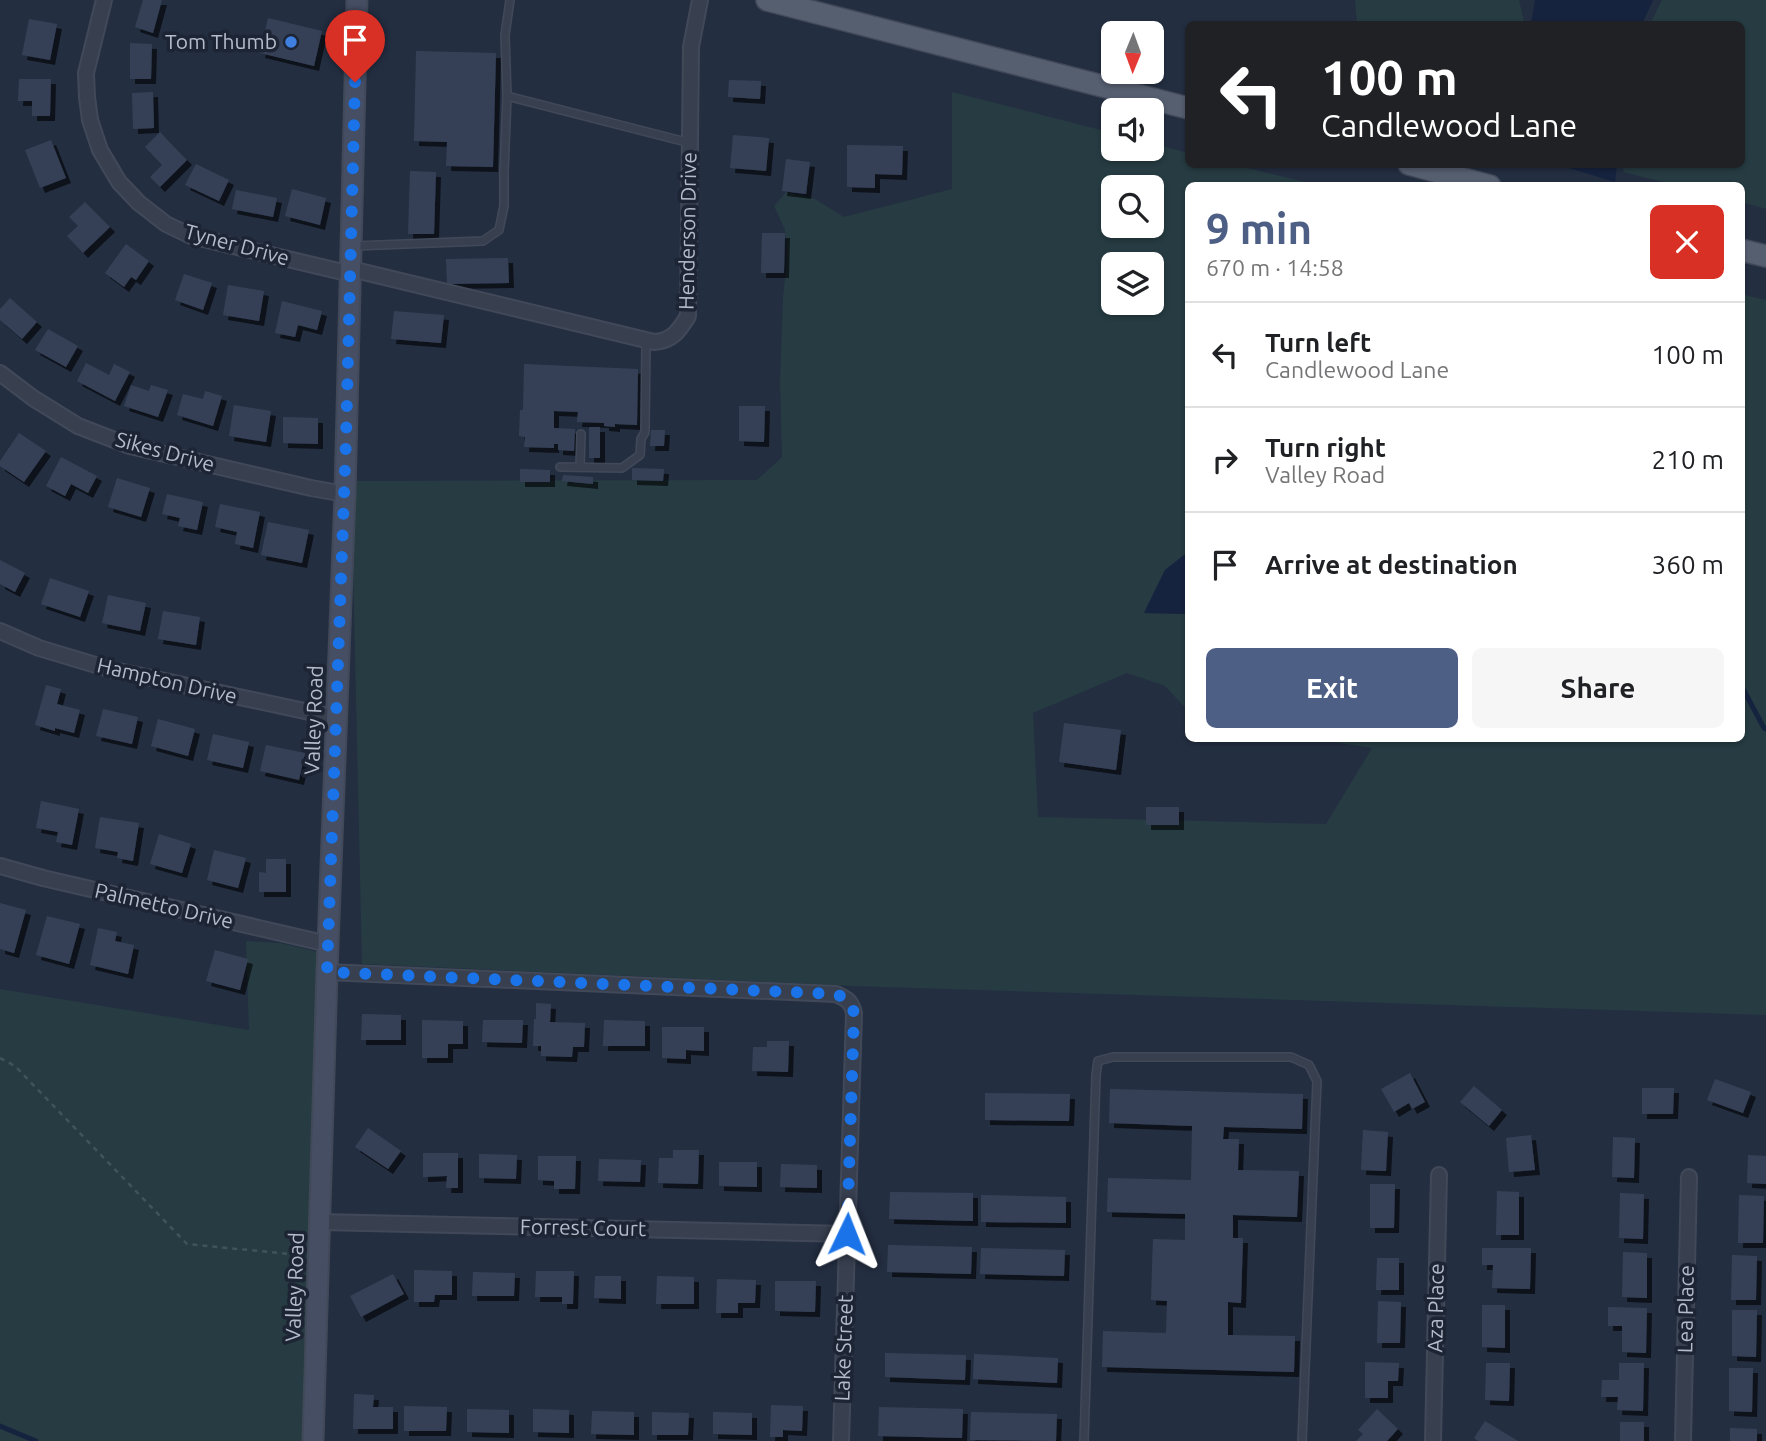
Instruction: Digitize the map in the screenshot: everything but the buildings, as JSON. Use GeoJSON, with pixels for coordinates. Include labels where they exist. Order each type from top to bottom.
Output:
{"type":"FeatureCollection","features":[{"type":"Feature","properties":{"kind":"main road"},"geometry":{"type":"LineString","coordinates":[[766,0],[1185,107]]}},
{"type":"Feature","properties":{"kind":"main road"},"geometry":{"type":"LineString","coordinates":[[1424,168],[1475,182]]}},
{"type":"Feature","properties":{"kind":"main road"},"geometry":{"type":"LineString","coordinates":[[1745,251],[1766,256]]}},
{"type":"Feature","properties":{"kind":"street","name":"Tyner Drive"},"geometry":{"type":"LineString","coordinates":[[104,0],[86,74],[90,120],[100,150],[119,181],[139,203],[166,224],[180,231],[233,246],[351,271]]}},
{"type":"Feature","properties":{"kind":"street","name":"Valley Road"},"geometry":{"type":"LineString","coordinates":[[313,1441],[345,494],[357,0]]}},
{"type":"Feature","properties":{"kind":"street","name":"Henderson Drive"},"geometry":{"type":"LineString","coordinates":[[351,271],[654,342],[669,339],[681,329],[688,316],[691,47],[699,0]]}},
{"type":"Feature","properties":{"kind":"street","name":"Sikes Drive"},"geometry":{"type":"LineString","coordinates":[[0,373],[33,398],[78,426],[130,446],[345,494]]}},
{"type":"Feature","properties":{"kind":"street","name":"Hampton Drive"},"geometry":{"type":"LineString","coordinates":[[0,631],[39,648],[109,670],[337,718]]}},
{"type":"Feature","properties":{"kind":"street","name":"Palmetto Drive"},"geometry":{"type":"LineString","coordinates":[[0,866],[328,944]]}},
{"type":"Feature","properties":{"kind":"street","name":"Lake Street"},"geometry":{"type":"LineString","coordinates":[[327,972],[836,994],[852,1003],[854,1013],[841,1441]]}},
{"type":"Feature","properties":{"kind":"street","name":"Aza Place"},"geometry":{"type":"LineString","coordinates":[[1433,1441],[1440,1175]]}},
{"type":"Feature","properties":{"kind":"street","name":"Lea Place"},"geometry":{"type":"LineString","coordinates":[[1683,1441],[1689,1177]]}},
{"type":"Feature","properties":{"kind":"street","name":"Forrest Court"},"geometry":{"type":"LineString","coordinates":[[320,1222],[847,1234]]}},
{"type":"Feature","properties":{"kind":"lane"},"geometry":{"type":"LineString","coordinates":[[352,246],[483,242],[499,230],[504,206],[507,96],[505,35],[510,0]]}},
{"type":"Feature","properties":{"kind":"lane"},"geometry":{"type":"LineString","coordinates":[[507,96],[690,143]]}},
{"type":"Feature","properties":{"kind":"lane"},"geometry":{"type":"LineString","coordinates":[[560,467],[622,468],[640,455],[641,439],[645,432],[646,340]]}},
{"type":"Feature","properties":{"kind":"lane"},"geometry":{"type":"LineString","coordinates":[[580,467],[581,434]]}},
{"type":"Feature","properties":{"kind":"lane"},"geometry":{"type":"LineString","coordinates":[[1084,1441],[1098,1061],[1113,1057],[1291,1057],[1309,1065],[1317,1081],[1302,1441]]}},
{"type":"Feature","properties":{"kind":"path"},"geometry":{"type":"LineString","coordinates":[[0,1058],[15,1066],[187,1244],[319,1256]]}},
{"type":"Feature","properties":{"kind":"green space"},"geometry":{"type":"Polygon","coordinates":[[[1355,0],[1519,0],[1524,21],[1357,21],[1355,0]]]}},
{"type":"Feature","properties":{"kind":"green space"},"geometry":{"type":"Polygon","coordinates":[[[1662,0],[1766,0],[1766,209],[1745,203],[1745,182],[1664,182],[1623,172],[1624,168],[1745,168],[1745,21],[1652,21],[1662,0]]]}},
{"type":"Feature","properties":{"kind":"green space"},"geometry":{"type":"Polygon","coordinates":[[[952,92],[1101,130],[1101,161],[1164,161],[1164,146],[1185,152],[1185,168],[1247,168],[1305,182],[1185,182],[1185,554],[1165,570],[1144,613],[1185,614],[1185,708],[1165,686],[1127,673],[1033,713],[1038,817],[1326,824],[1372,748],[1333,742],[1745,742],[1745,295],[1766,300],[1766,1015],[850,986],[362,964],[352,521],[354,481],[757,480],[782,457],[780,382],[787,261],[785,230],[774,206],[786,192],[815,199],[844,217],[952,189],[952,92]]]}},
{"type":"Feature","properties":{"kind":"green space"},"geometry":{"type":"Polygon","coordinates":[[[246,941],[280,943],[318,952],[304,1441],[0,1441],[0,989],[249,1030],[246,941]]]}},
{"type":"Feature","properties":{"kind":"water"},"geometry":{"type":"Polygon","coordinates":[[[1535,0],[1653,0],[1643,21],[1532,21],[1535,0]]]}},
{"type":"Feature","properties":{"kind":"water"},"geometry":{"type":"Polygon","coordinates":[[[1569,168],[1617,168],[1615,182],[1569,168]]]}},
{"type":"Feature","properties":{"kind":"water"},"geometry":{"type":"Polygon","coordinates":[[[1185,554],[1185,614],[1144,613],[1165,570],[1185,554]]]}},
{"type":"Feature","properties":{"kind":"waterway"},"geometry":{"type":"LineString","coordinates":[[1745,692],[1766,729]]}},
{"type":"Feature","properties":{"kind":"waterway"},"geometry":{"type":"LineString","coordinates":[[0,1426],[36,1441]]}},
{"type":"Feature","properties":{"kind":"place","name":"Tom Thumb"},"geometry":{"type":"Point","coordinates":[291,42]}},
{"type":"Feature","properties":{"kind":"route"},"geometry":{"type":"LineString","coordinates":[[355,82],[346,439],[327,972],[836,994],[847,999],[852,1003],[854,1013],[847,1234]]}}]}
